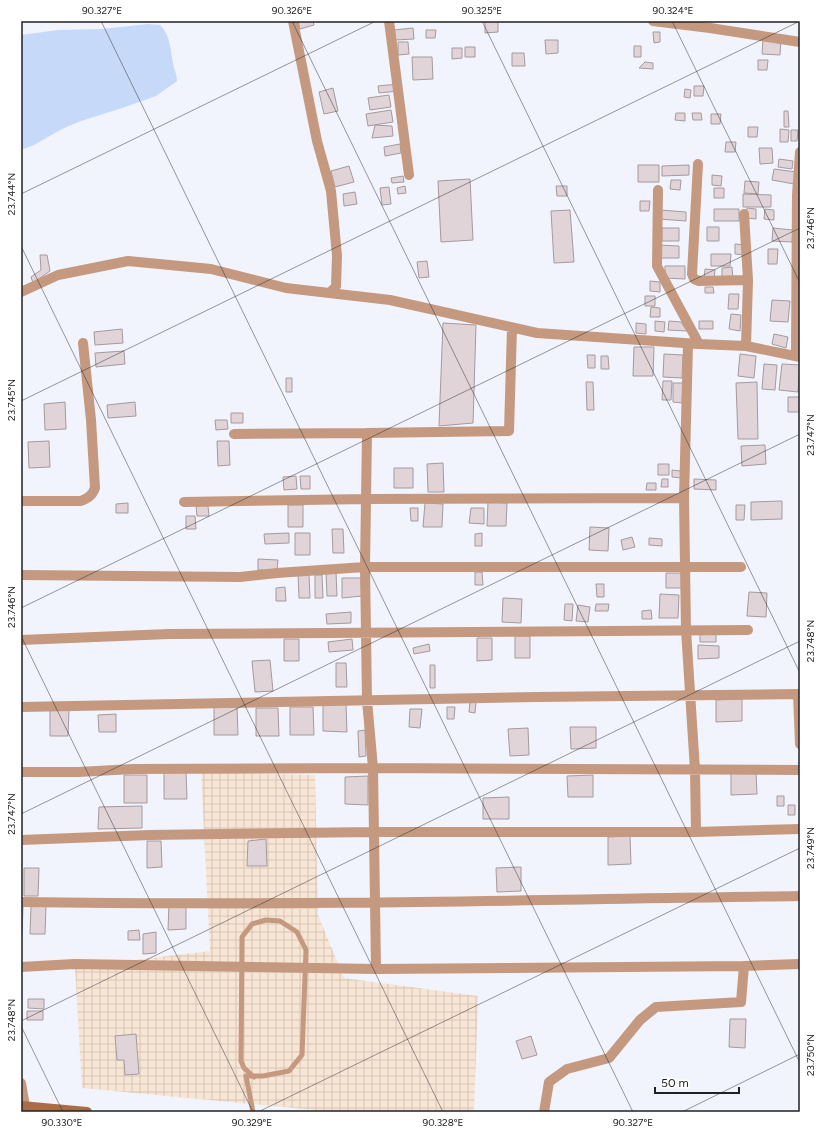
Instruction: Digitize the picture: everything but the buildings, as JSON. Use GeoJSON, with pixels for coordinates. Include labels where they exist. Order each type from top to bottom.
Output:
{"type":"FeatureCollection","features":[{"type":"Feature","properties":{"kind":"street"},"geometry":{"type":"LineString","coordinates":[[293,21],[317,141],[331,191],[337,256],[336,286],[330,293]]}},
{"type":"Feature","properties":{"kind":"street"},"geometry":{"type":"LineString","coordinates":[[389,21],[409,175]]}},
{"type":"Feature","properties":{"kind":"street"},"geometry":{"type":"LineString","coordinates":[[653,21],[800,42]]}},
{"type":"Feature","properties":{"kind":"street"},"geometry":{"type":"LineString","coordinates":[[21,292],[58,275],[128,262],[211,269],[286,288],[390,300],[537,333],[688,344],[746,346],[798,357],[797,195],[800,152]]}},
{"type":"Feature","properties":{"kind":"street"},"geometry":{"type":"LineString","coordinates":[[698,164],[692,274],[694,278],[699,281],[748,280]]}},
{"type":"Feature","properties":{"kind":"street"},"geometry":{"type":"LineString","coordinates":[[658,190],[657,266],[699,344]]}},
{"type":"Feature","properties":{"kind":"street"},"geometry":{"type":"LineString","coordinates":[[744,214],[748,280],[746,346]]}},
{"type":"Feature","properties":{"kind":"street"},"geometry":{"type":"LineString","coordinates":[[234,434],[509,431],[512,328]]}},
{"type":"Feature","properties":{"kind":"street"},"geometry":{"type":"LineString","coordinates":[[21,501],[80,501],[89,498],[93,494],[95,488],[91,420],[83,343]]}},
{"type":"Feature","properties":{"kind":"street"},"geometry":{"type":"LineString","coordinates":[[688,344],[684,498],[686,630],[695,770],[696,832]]}},
{"type":"Feature","properties":{"kind":"street"},"geometry":{"type":"LineString","coordinates":[[367,433],[365,567],[367,700],[373,768],[376,969]]}},
{"type":"Feature","properties":{"kind":"street"},"geometry":{"type":"LineString","coordinates":[[184,502],[367,499],[684,498]]}},
{"type":"Feature","properties":{"kind":"street"},"geometry":{"type":"LineString","coordinates":[[21,575],[240,577],[365,567],[742,567]]}},
{"type":"Feature","properties":{"kind":"street"},"geometry":{"type":"LineString","coordinates":[[21,640],[169,634],[748,630]]}},
{"type":"Feature","properties":{"kind":"street"},"geometry":{"type":"LineString","coordinates":[[21,707],[367,700],[799,694],[800,744]]}},
{"type":"Feature","properties":{"kind":"street"},"geometry":{"type":"LineString","coordinates":[[21,772],[78,772],[132,769],[373,768],[800,770]]}},
{"type":"Feature","properties":{"kind":"street"},"geometry":{"type":"LineString","coordinates":[[21,840],[150,835],[373,832],[696,832],[800,829]]}},
{"type":"Feature","properties":{"kind":"street"},"geometry":{"type":"LineString","coordinates":[[21,902],[137,904],[375,903],[800,896]]}},
{"type":"Feature","properties":{"kind":"street"},"geometry":{"type":"LineString","coordinates":[[21,967],[74,964],[376,969],[744,966],[800,964]]}},
{"type":"Feature","properties":{"kind":"street"},"geometry":{"type":"LineString","coordinates":[[544,1112],[549,1082],[567,1069],[609,1058],[640,1020],[656,1007],[741,1002],[744,966]]}},
{"type":"Feature","properties":{"kind":"street"},"geometry":{"type":"LineString","coordinates":[[21,1083],[23,1106],[87,1112]]}},
{"type":"Feature","properties":{"kind":"lane"},"geometry":{"type":"LineString","coordinates":[[253,1112],[246,1076],[254,1077],[290,1071],[302,1055],[306,950],[297,932],[280,921],[266,920],[252,924],[242,937],[241,1062],[244,1068],[254,1077]]}},
{"type":"Feature","properties":{"kind":"shaded area"},"geometry":{"type":"Polygon","coordinates":[[[201,772],[315,775],[318,915],[344,978],[478,996],[474,1112],[336,1112],[82,1088],[75,967],[210,951],[201,772]]]}},
{"type":"Feature","properties":{"kind":"water"},"geometry":{"type":"Polygon","coordinates":[[[148,24],[160,25],[164,29],[170,43],[177,81],[156,96],[78,122],[62,129],[34,145],[21,150],[21,35],[58,30],[102,29],[148,24]]]}}]}
